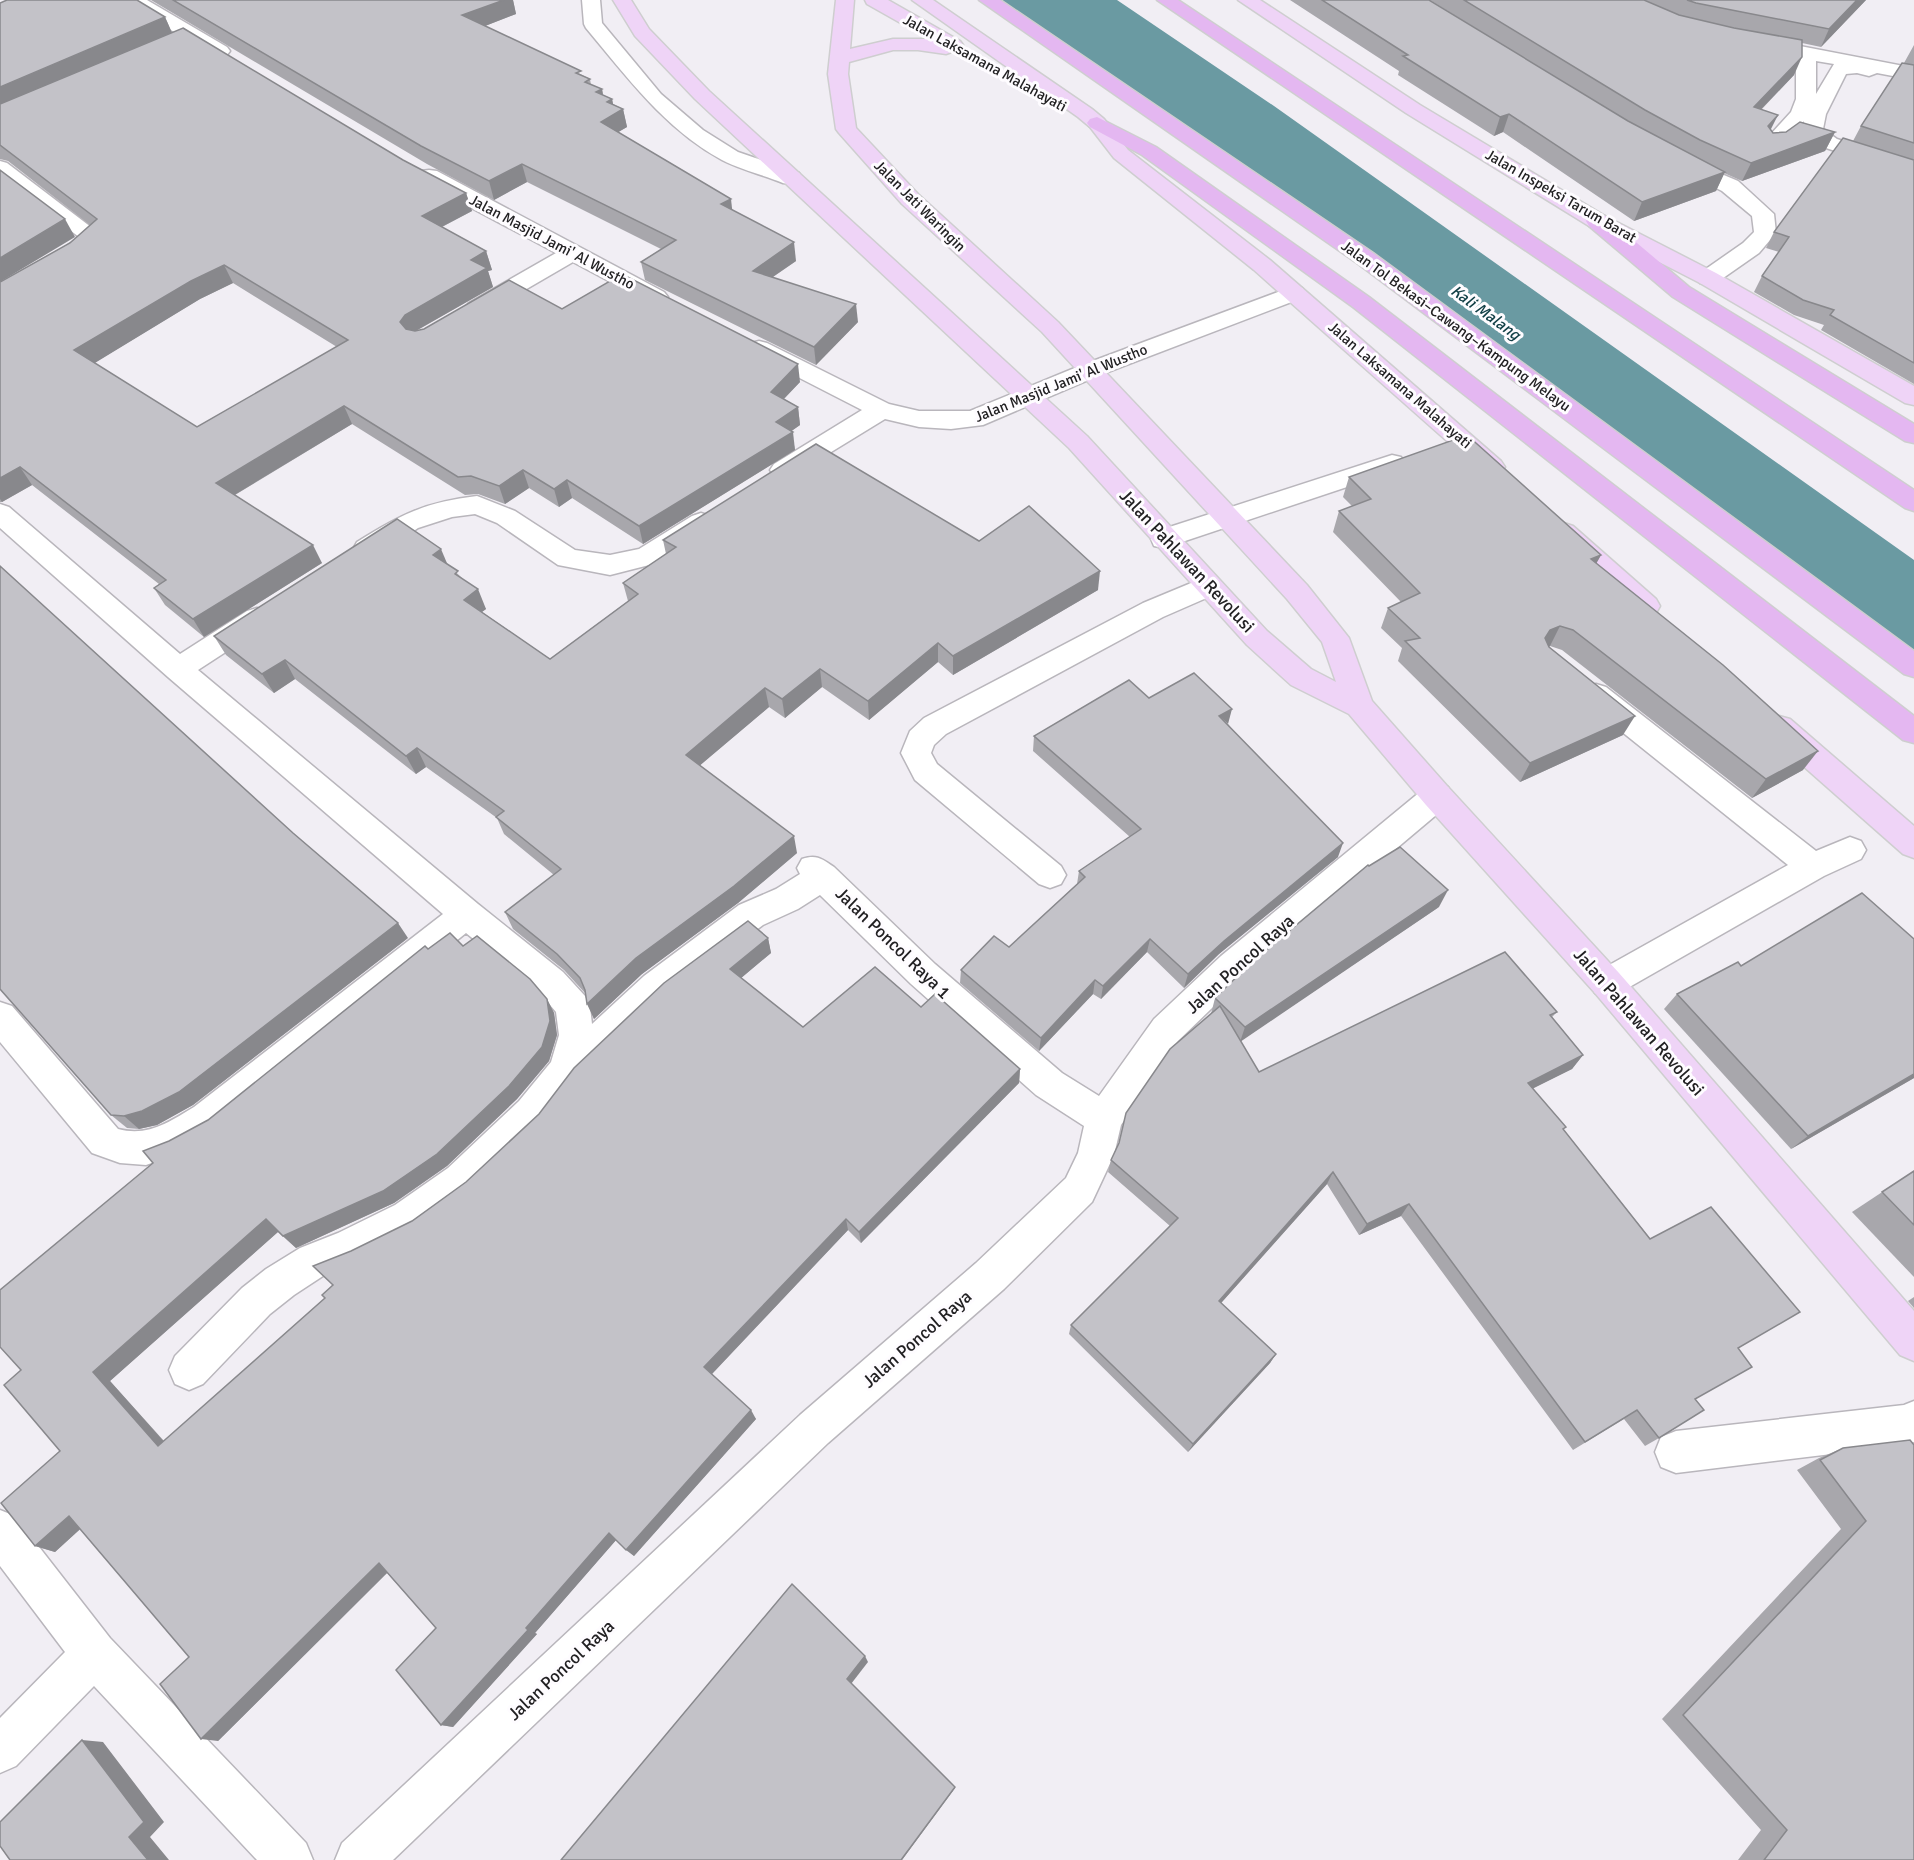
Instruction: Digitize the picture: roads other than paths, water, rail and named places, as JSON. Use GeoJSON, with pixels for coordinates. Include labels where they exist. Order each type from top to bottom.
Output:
{"type":"FeatureCollection","features":[{"type":"Feature","properties":{"kind":"highway","name":"Jalan Tol Bekasi–Cawang–Kampung Melayu"},"geometry":{"type":"LineString","coordinates":[[988,0],[1365,258],[1914,666]]}},
{"type":"Feature","properties":{"kind":"highway"},"geometry":{"type":"LineString","coordinates":[[1166,0],[1914,502]]}},
{"type":"Feature","properties":{"kind":"highway"},"geometry":{"type":"LineString","coordinates":[[1097,123],[1149,151],[1361,302],[1914,732]]}},
{"type":"Feature","properties":{"kind":"highway"},"geometry":{"type":"LineString","coordinates":[[1597,221],[1652,271],[1681,292],[1914,435]]}},
{"type":"Feature","properties":{"kind":"main road"},"geometry":{"type":"LineString","coordinates":[[622,0],[642,32],[702,95],[1030,396]]}},
{"type":"Feature","properties":{"kind":"main road","name":"Jalan Jati Waringin"},"geometry":{"type":"LineString","coordinates":[[845,0],[838,74],[846,129],[910,199],[1050,327],[1090,370]]}},
{"type":"Feature","properties":{"kind":"main road","name":"Jalan Laksamana Malahayati"},"geometry":{"type":"LineString","coordinates":[[874,0],[1097,123]]}},
{"type":"Feature","properties":{"kind":"main road","name":"Jalan Laksamana Malahayati"},"geometry":{"type":"LineString","coordinates":[[921,0],[1097,123],[1121,154],[1294,293],[1514,486]]}},
{"type":"Feature","properties":{"kind":"main road","name":"Jalan Inspeksi Tarum Barat"},"geometry":{"type":"LineString","coordinates":[[1247,0],[1413,109],[1597,221],[1708,278],[1914,397]]}},
{"type":"Feature","properties":{"kind":"main road"},"geometry":{"type":"LineString","coordinates":[[840,59],[870,47],[900,43],[930,44],[967,53]]}},
{"type":"Feature","properties":{"kind":"main road","name":"Jalan Pahlawan Revolusi"},"geometry":{"type":"LineString","coordinates":[[1090,370],[1297,592],[1335,638],[1359,706],[1437,796],[1607,983],[1914,1341]]}},
{"type":"Feature","properties":{"kind":"main road","name":"Jalan Pahlawan Revolusi"},"geometry":{"type":"LineString","coordinates":[[1030,396],[1078,442],[1164,539],[1257,638],[1301,677],[1359,706]]}},
{"type":"Feature","properties":{"kind":"main road"},"geometry":{"type":"LineString","coordinates":[[1549,518],[1663,622]]}},
{"type":"Feature","properties":{"kind":"main road"},"geometry":{"type":"LineString","coordinates":[[1757,707],[1914,845]]}},
{"type":"Feature","properties":{"kind":"street"},"geometry":{"type":"LineString","coordinates":[[134,0],[234,60]]}},
{"type":"Feature","properties":{"kind":"street"},"geometry":{"type":"LineString","coordinates":[[591,0],[593,24],[654,98],[696,134],[731,156],[791,178]]}},
{"type":"Feature","properties":{"kind":"street"},"geometry":{"type":"LineString","coordinates":[[168,46],[193,35]]}},
{"type":"Feature","properties":{"kind":"street"},"geometry":{"type":"LineString","coordinates":[[1738,40],[1914,74]]}},
{"type":"Feature","properties":{"kind":"street"},"geometry":{"type":"LineString","coordinates":[[1772,145],[1800,114],[1806,99],[1806,52]]}},
{"type":"Feature","properties":{"kind":"street"},"geometry":{"type":"LineString","coordinates":[[1914,80],[1857,67],[1839,69],[1816,114],[1813,129],[1819,137],[1830,143],[1914,171]]}},
{"type":"Feature","properties":{"kind":"street"},"geometry":{"type":"LineString","coordinates":[[1665,154],[1730,186],[1763,214],[1765,233],[1751,248],[1708,278]]}},
{"type":"Feature","properties":{"kind":"street","name":"Jalan Masjid Jami' Al Wustho"},"geometry":{"type":"LineString","coordinates":[[408,164],[677,308]]}},
{"type":"Feature","properties":{"kind":"street"},"geometry":{"type":"LineString","coordinates":[[0,167],[93,237],[71,254],[0,295]]}},
{"type":"Feature","properties":{"kind":"street"},"geometry":{"type":"LineString","coordinates":[[463,316],[574,252]]}},
{"type":"Feature","properties":{"kind":"street","name":"Jalan Masjid Jami' Al Wustho"},"geometry":{"type":"LineString","coordinates":[[737,338],[880,410],[920,419],[951,421],[974,419],[1090,370],[1294,293]]}},
{"type":"Feature","properties":{"kind":"street"},"geometry":{"type":"LineString","coordinates":[[764,482],[880,410]]}},
{"type":"Feature","properties":{"kind":"street"},"geometry":{"type":"LineString","coordinates":[[1164,539],[1461,439]]}},
{"type":"Feature","properties":{"kind":"street"},"geometry":{"type":"LineString","coordinates":[[348,560],[409,522],[449,508],[477,505],[506,517],[568,558],[610,565],[647,556],[724,507]]}},
{"type":"Feature","properties":{"kind":"street"},"geometry":{"type":"LineString","coordinates":[[0,513],[178,669],[466,914],[551,982],[573,1007],[576,1035],[567,1069],[532,1113],[462,1180],[408,1218],[349,1247],[313,1261],[280,1282],[256,1301],[189,1370]]}},
{"type":"Feature","properties":{"kind":"street"},"geometry":{"type":"LineString","coordinates":[[1050,875],[926,772],[916,753],[921,739],[935,726],[1153,610],[1208,586]]}},
{"type":"Feature","properties":{"kind":"street"},"geometry":{"type":"LineString","coordinates":[[178,669],[278,605]]}},
{"type":"Feature","properties":{"kind":"street"},"geometry":{"type":"LineString","coordinates":[[1579,681],[1813,867]]}},
{"type":"Feature","properties":{"kind":"street","name":"Jalan Poncol Raya"},"geometry":{"type":"LineString","coordinates":[[359,1860],[814,1430],[990,1276],[1079,1190],[1096,1155],[1104,1119],[1166,1030],[1233,966],[1437,796]]}},
{"type":"Feature","properties":{"kind":"street"},"geometry":{"type":"LineString","coordinates":[[1607,983],[1813,867],[1850,850]]}},
{"type":"Feature","properties":{"kind":"street","name":"Jalan Poncol Raya 1"},"geometry":{"type":"LineString","coordinates":[[567,1069],[666,979],[751,915],[788,899],[818,872],[923,974],[1049,1084],[1104,1119]]}},
{"type":"Feature","properties":{"kind":"street"},"geometry":{"type":"LineString","coordinates":[[0,1017],[105,1141],[121,1148],[140,1150],[165,1143],[207,1119],[466,914]]}},
{"type":"Feature","properties":{"kind":"street"},"geometry":{"type":"LineString","coordinates":[[1676,1452],[1906,1425],[1914,1421]]}},
{"type":"Feature","properties":{"kind":"street"},"geometry":{"type":"LineString","coordinates":[[0,1531],[94,1654],[289,1860]]}},
{"type":"Feature","properties":{"kind":"street"},"geometry":{"type":"LineString","coordinates":[[0,1750],[94,1654]]}},
{"type":"Feature","properties":{"kind":"water","name":"Kali Malang"},"geometry":{"type":"Polygon","coordinates":[[[988,0],[1117,0],[1274,106],[1914,560],[1914,666],[1365,258],[988,0]]]}}]}
